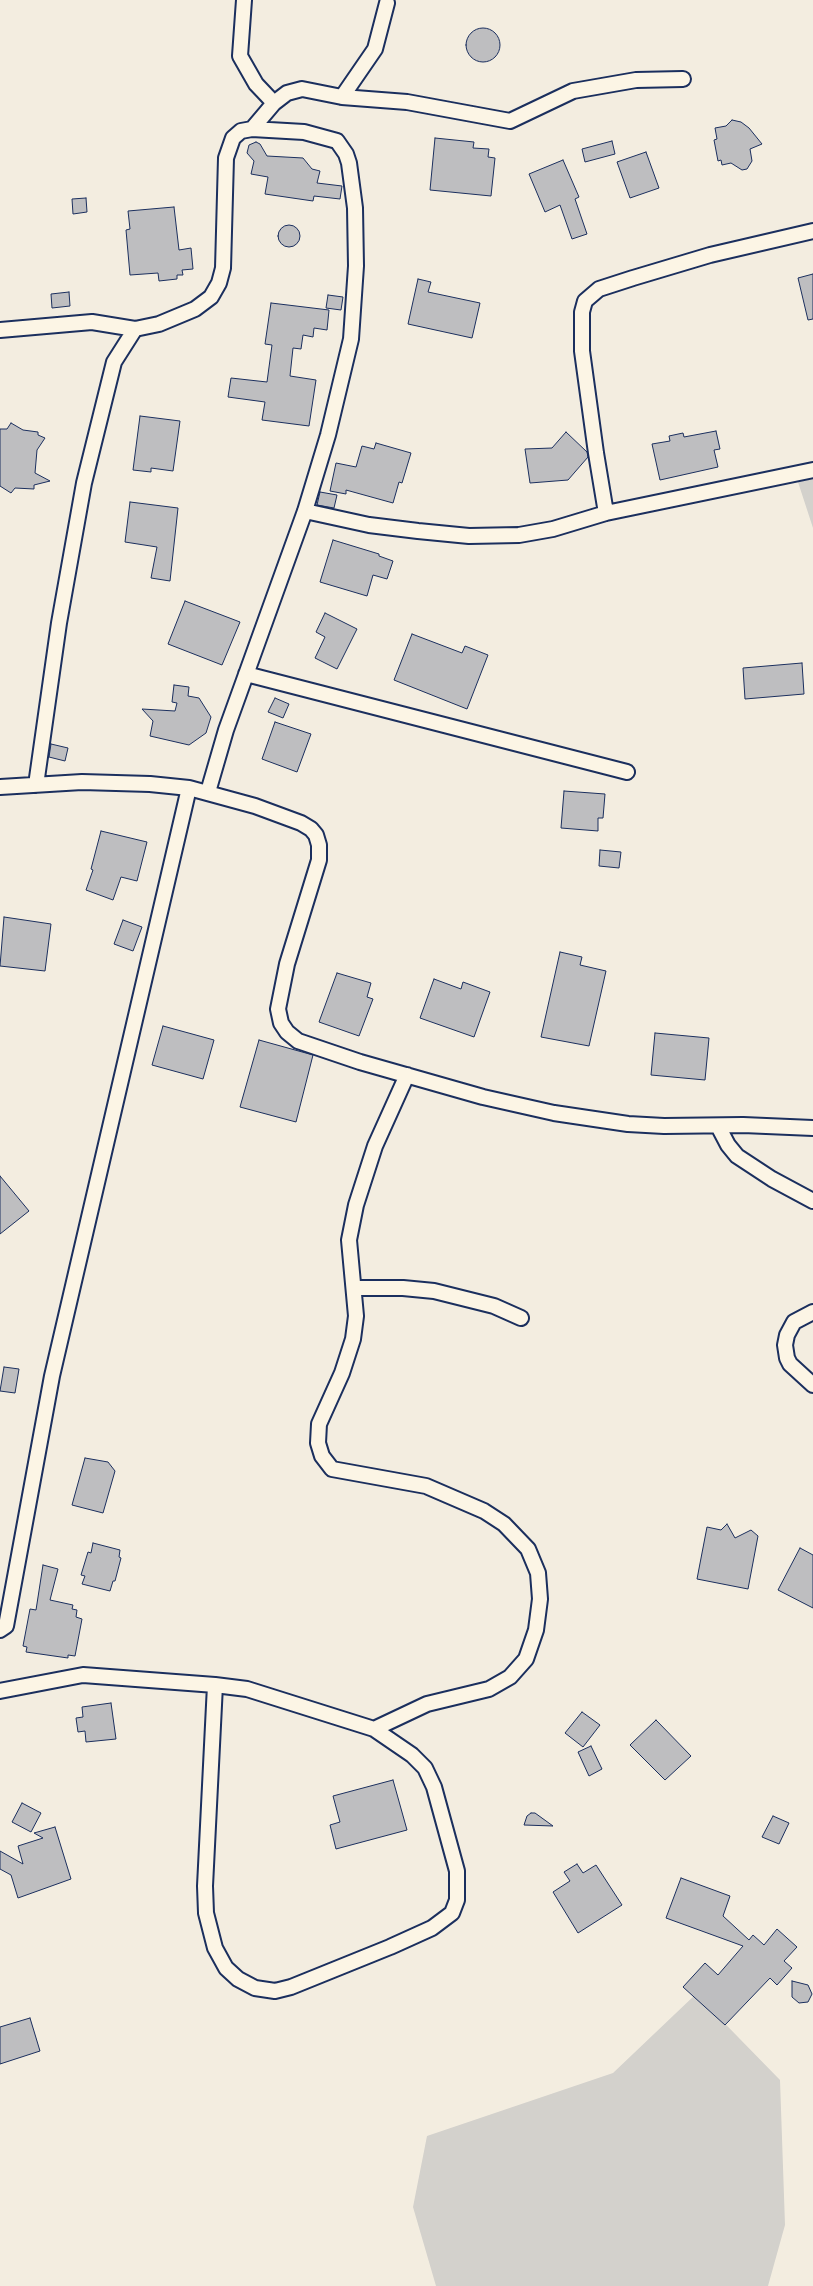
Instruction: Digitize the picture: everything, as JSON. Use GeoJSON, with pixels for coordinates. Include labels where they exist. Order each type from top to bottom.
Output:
{"type":"FeatureCollection","features":[{"type":"Feature","properties":{"kind":"street"},"geometry":{"type":"LineString","coordinates":[[244,0],[240,56],[256,84],[274,103]]}},
{"type":"Feature","properties":{"kind":"street"},"geometry":{"type":"LineString","coordinates":[[342,97],[375,49],[387,4]]}},
{"type":"Feature","properties":{"kind":"street"},"geometry":{"type":"LineString","coordinates":[[252,129],[274,103],[287,93],[302,89],[342,97],[407,102],[510,121],[574,91],[636,80],[683,79]]}},
{"type":"Feature","properties":{"kind":"street"},"geometry":{"type":"LineString","coordinates":[[0,330],[92,322],[135,329],[159,324],[195,308],[211,297],[219,283],[224,268],[226,158],[233,138],[241,131],[252,129],[304,132],[337,141],[346,154],[355,208],[356,266],[351,339],[328,435],[305,510],[246,674],[208,792]]}},
{"type":"Feature","properties":{"kind":"street"},"geometry":{"type":"LineString","coordinates":[[606,513],[582,351],[582,312],[585,301],[599,289],[633,278],[710,255],[813,231]]}},
{"type":"Feature","properties":{"kind":"street"},"geometry":{"type":"LineString","coordinates":[[36,785],[59,623],[84,483],[114,362],[135,329]]}},
{"type":"Feature","properties":{"kind":"street"},"geometry":{"type":"LineString","coordinates":[[305,510],[368,525],[418,531],[495,536],[552,529],[606,513],[813,470]]}},
{"type":"Feature","properties":{"kind":"street"},"geometry":{"type":"LineString","coordinates":[[246,674],[627,772]]}},
{"type":"Feature","properties":{"kind":"street"},"geometry":{"type":"LineString","coordinates":[[0,787],[82,782],[150,784],[190,788],[255,806],[301,823],[316,835],[319,846],[318,860],[287,964],[278,1009],[281,1023],[287,1032],[298,1041],[483,1097],[563,1114],[628,1124],[813,1128]]}},
{"type":"Feature","properties":{"kind":"street"},"geometry":{"type":"LineString","coordinates":[[0,1630],[6,1626],[52,1376],[190,788]]}},
{"type":"Feature","properties":{"kind":"street"},"geometry":{"type":"LineString","coordinates":[[374,1729],[427,1704],[489,1689],[510,1677],[526,1658],[536,1630],[540,1599],[538,1573],[528,1549],[504,1524],[484,1511],[426,1486],[332,1469],[322,1456],[318,1443],[319,1424],[342,1373],[353,1339],[356,1316],[349,1240],[356,1205],[375,1146],[406,1075]]}},
{"type":"Feature","properties":{"kind":"street"},"geometry":{"type":"LineString","coordinates":[[718,1126],[728,1145],[737,1156],[765,1175],[813,1202]]}},
{"type":"Feature","properties":{"kind":"street"},"geometry":{"type":"LineString","coordinates":[[354,1288],[402,1288],[434,1291],[494,1306],[521,1318]]}},
{"type":"Feature","properties":{"kind":"street"},"geometry":{"type":"LineString","coordinates":[[813,1312],[794,1322],[787,1335],[785,1345],[790,1364],[813,1385]]}},
{"type":"Feature","properties":{"kind":"street"},"geometry":{"type":"LineString","coordinates":[[0,1691],[83,1675],[215,1684],[246,1689],[374,1729],[412,1755],[425,1768],[434,1788],[457,1871],[457,1900],[452,1913],[432,1928],[291,1988],[275,1991],[255,1988],[238,1979],[226,1968],[215,1948],[206,1912],[205,1886],[215,1684]]}},
{"type":"Feature","properties":{"kind":"shaded area"},"geometry":{"type":"Polygon","coordinates":[[[813,479],[813,528],[798,482],[813,479]]]}},
{"type":"Feature","properties":{"kind":"shaded area"},"geometry":{"type":"Polygon","coordinates":[[[696,1994],[780,2080],[785,2225],[768,2286],[436,2286],[413,2207],[427,2136],[613,2073],[696,1994]]]}},
{"type":"Feature","properties":{"kind":"building"},"geometry":{"type":"Polygon","coordinates":[[[483,28],[495,33],[500,45],[495,57],[483,62],[471,57],[466,45],[471,33],[483,28]]]}},
{"type":"Feature","properties":{"kind":"building"},"geometry":{"type":"Polygon","coordinates":[[[732,120],[741,122],[749,128],[762,144],[750,149],[752,161],[747,169],[742,170],[731,163],[722,165],[721,160],[718,161],[714,140],[717,139],[715,128],[726,126],[732,120]]]}},
{"type":"Feature","properties":{"kind":"building"},"geometry":{"type":"Polygon","coordinates":[[[435,138],[474,142],[473,148],[489,149],[488,157],[495,158],[491,196],[430,190],[435,138]]]}},
{"type":"Feature","properties":{"kind":"building"},"geometry":{"type":"Polygon","coordinates":[[[612,141],[615,154],[585,162],[582,149],[612,141]]]}},
{"type":"Feature","properties":{"kind":"building"},"geometry":{"type":"Polygon","coordinates":[[[256,142],[260,144],[267,156],[303,158],[312,169],[320,171],[317,183],[342,186],[340,199],[314,196],[313,201],[265,194],[268,177],[251,174],[254,161],[247,153],[249,145],[256,142]]]}},
{"type":"Feature","properties":{"kind":"building"},"geometry":{"type":"Polygon","coordinates":[[[646,152],[659,188],[630,198],[617,162],[646,152]]]}},
{"type":"Feature","properties":{"kind":"building"},"geometry":{"type":"Polygon","coordinates":[[[563,160],[579,197],[575,199],[587,234],[572,239],[560,205],[545,212],[529,174],[563,160]]]}},
{"type":"Feature","properties":{"kind":"building"},"geometry":{"type":"Polygon","coordinates":[[[86,198],[87,212],[73,214],[72,199],[86,198]]]}},
{"type":"Feature","properties":{"kind":"building"},"geometry":{"type":"Polygon","coordinates":[[[174,207],[179,250],[191,248],[193,269],[182,270],[183,275],[177,275],[177,279],[159,281],[158,273],[130,275],[126,230],[130,229],[128,211],[174,207]]]}},
{"type":"Feature","properties":{"kind":"building"},"geometry":{"type":"Polygon","coordinates":[[[289,225],[299,232],[300,236],[293,246],[289,247],[279,240],[278,236],[285,226],[289,225]]]}},
{"type":"Feature","properties":{"kind":"building"},"geometry":{"type":"Polygon","coordinates":[[[813,274],[813,319],[808,320],[798,278],[813,274]]]}},
{"type":"Feature","properties":{"kind":"building"},"geometry":{"type":"Polygon","coordinates":[[[418,279],[431,282],[428,292],[480,303],[472,338],[408,324],[418,279]]]}},
{"type":"Feature","properties":{"kind":"building"},"geometry":{"type":"Polygon","coordinates":[[[69,292],[70,306],[52,308],[51,294],[69,292]]]}},
{"type":"Feature","properties":{"kind":"building"},"geometry":{"type":"Polygon","coordinates":[[[328,295],[343,297],[341,310],[326,308],[328,295]]]}},
{"type":"Feature","properties":{"kind":"building"},"geometry":{"type":"Polygon","coordinates":[[[271,303],[329,310],[327,330],[314,328],[313,337],[303,335],[301,349],[293,348],[290,376],[316,380],[309,426],[262,420],[265,402],[228,397],[231,378],[267,382],[272,345],[265,344],[271,303]]]}},
{"type":"Feature","properties":{"kind":"building"},"geometry":{"type":"Polygon","coordinates":[[[140,416],[180,421],[173,471],[151,468],[151,472],[133,470],[140,416]]]}},
{"type":"Feature","properties":{"kind":"building"},"geometry":{"type":"Polygon","coordinates":[[[11,423],[23,430],[38,432],[38,435],[45,438],[37,450],[35,473],[50,481],[34,485],[34,489],[15,488],[11,493],[0,486],[0,429],[7,429],[11,423]]]}},
{"type":"Feature","properties":{"kind":"building"},"geometry":{"type":"Polygon","coordinates":[[[716,431],[720,449],[714,450],[718,467],[660,480],[652,444],[670,441],[669,436],[683,433],[684,437],[716,431]]]}},
{"type":"Feature","properties":{"kind":"building"},"geometry":{"type":"Polygon","coordinates":[[[566,432],[587,452],[588,457],[568,480],[530,483],[525,449],[552,448],[566,432]]]}},
{"type":"Feature","properties":{"kind":"building"},"geometry":{"type":"Polygon","coordinates":[[[376,443],[411,453],[402,483],[399,482],[393,503],[346,490],[346,494],[330,491],[336,463],[356,467],[362,446],[374,449],[376,443]]]}},
{"type":"Feature","properties":{"kind":"building"},"geometry":{"type":"Polygon","coordinates":[[[320,492],[337,495],[334,508],[317,505],[320,492]]]}},
{"type":"Feature","properties":{"kind":"building"},"geometry":{"type":"Polygon","coordinates":[[[130,502],[178,508],[170,581],[151,578],[157,547],[125,542],[130,502]]]}},
{"type":"Feature","properties":{"kind":"building"},"geometry":{"type":"Polygon","coordinates":[[[333,540],[379,554],[379,556],[393,561],[387,579],[373,575],[367,596],[320,582],[333,540]]]}},
{"type":"Feature","properties":{"kind":"building"},"geometry":{"type":"Polygon","coordinates":[[[185,601],[240,622],[222,665],[168,644],[185,601]]]}},
{"type":"Feature","properties":{"kind":"building"},"geometry":{"type":"Polygon","coordinates":[[[325,613],[357,629],[337,669],[315,658],[325,637],[316,632],[325,613]]]}},
{"type":"Feature","properties":{"kind":"building"},"geometry":{"type":"Polygon","coordinates":[[[412,634],[462,653],[465,646],[488,655],[467,709],[394,680],[412,634]]]}},
{"type":"Feature","properties":{"kind":"building"},"geometry":{"type":"Polygon","coordinates":[[[802,663],[804,694],[745,699],[743,668],[802,663]]]}},
{"type":"Feature","properties":{"kind":"building"},"geometry":{"type":"Polygon","coordinates":[[[174,685],[189,687],[188,696],[199,698],[211,717],[206,733],[189,745],[150,736],[153,721],[142,709],[175,711],[177,703],[172,702],[174,685]]]}},
{"type":"Feature","properties":{"kind":"building"},"geometry":{"type":"Polygon","coordinates":[[[275,698],[289,704],[283,718],[268,712],[275,698]]]}},
{"type":"Feature","properties":{"kind":"building"},"geometry":{"type":"Polygon","coordinates":[[[275,722],[311,734],[297,772],[262,759],[275,722]]]}},
{"type":"Feature","properties":{"kind":"building"},"geometry":{"type":"Polygon","coordinates":[[[51,744],[68,748],[65,761],[49,757],[51,744]]]}},
{"type":"Feature","properties":{"kind":"building"},"geometry":{"type":"Polygon","coordinates":[[[564,791],[605,794],[603,818],[598,818],[598,831],[561,828],[564,791]]]}},
{"type":"Feature","properties":{"kind":"building"},"geometry":{"type":"Polygon","coordinates":[[[101,831],[147,842],[137,881],[121,877],[113,900],[86,890],[93,870],[91,869],[101,831]]]}},
{"type":"Feature","properties":{"kind":"building"},"geometry":{"type":"Polygon","coordinates":[[[600,850],[621,852],[619,868],[599,866],[600,850]]]}},
{"type":"Feature","properties":{"kind":"building"},"geometry":{"type":"Polygon","coordinates":[[[4,917],[51,924],[45,971],[0,966],[4,917]]]}},
{"type":"Feature","properties":{"kind":"building"},"geometry":{"type":"Polygon","coordinates":[[[123,920],[142,927],[133,951],[114,944],[123,920]]]}},
{"type":"Feature","properties":{"kind":"building"},"geometry":{"type":"Polygon","coordinates":[[[560,952],[582,957],[580,965],[606,971],[589,1046],[541,1037],[560,952]]]}},
{"type":"Feature","properties":{"kind":"building"},"geometry":{"type":"Polygon","coordinates":[[[337,973],[371,983],[367,997],[373,999],[359,1036],[319,1022],[337,973]]]}},
{"type":"Feature","properties":{"kind":"building"},"geometry":{"type":"Polygon","coordinates":[[[434,979],[461,989],[463,982],[490,992],[474,1037],[420,1018],[434,979]]]}},
{"type":"Feature","properties":{"kind":"building"},"geometry":{"type":"Polygon","coordinates":[[[163,1026],[214,1040],[203,1079],[152,1065],[163,1026]]]}},
{"type":"Feature","properties":{"kind":"building"},"geometry":{"type":"Polygon","coordinates":[[[655,1033],[709,1038],[705,1080],[651,1075],[655,1033]]]}},
{"type":"Feature","properties":{"kind":"building"},"geometry":{"type":"Polygon","coordinates":[[[259,1040],[313,1055],[296,1122],[240,1107],[259,1040]]]}},
{"type":"Feature","properties":{"kind":"building"},"geometry":{"type":"Polygon","coordinates":[[[0,1176],[29,1211],[0,1234],[0,1176]]]}},
{"type":"Feature","properties":{"kind":"building"},"geometry":{"type":"Polygon","coordinates":[[[4,1367],[19,1369],[15,1393],[0,1391],[4,1367]]]}},
{"type":"Feature","properties":{"kind":"building"},"geometry":{"type":"Polygon","coordinates":[[[85,1458],[108,1462],[115,1471],[103,1513],[72,1505],[85,1458]]]}},
{"type":"Feature","properties":{"kind":"building"},"geometry":{"type":"Polygon","coordinates":[[[727,1524],[735,1538],[751,1530],[758,1536],[748,1589],[697,1579],[707,1527],[721,1530],[727,1524]]]}},
{"type":"Feature","properties":{"kind":"building"},"geometry":{"type":"Polygon","coordinates":[[[93,1543],[120,1550],[119,1557],[121,1558],[115,1581],[113,1581],[110,1591],[82,1584],[85,1576],[81,1575],[88,1552],[91,1553],[93,1543]]]}},
{"type":"Feature","properties":{"kind":"building"},"geometry":{"type":"Polygon","coordinates":[[[800,1548],[813,1555],[813,1608],[778,1590],[800,1548]]]}},
{"type":"Feature","properties":{"kind":"building"},"geometry":{"type":"Polygon","coordinates":[[[43,1565],[58,1569],[50,1600],[73,1605],[72,1609],[77,1610],[76,1617],[82,1619],[75,1656],[68,1655],[68,1658],[26,1652],[27,1647],[23,1646],[30,1609],[36,1610],[43,1565]]]}},
{"type":"Feature","properties":{"kind":"building"},"geometry":{"type":"Polygon","coordinates":[[[111,1703],[116,1739],[86,1742],[85,1731],[78,1732],[76,1718],[83,1717],[82,1707],[111,1703]]]}},
{"type":"Feature","properties":{"kind":"building"},"geometry":{"type":"Polygon","coordinates":[[[582,1712],[600,1725],[583,1747],[565,1733],[582,1712]]]}},
{"type":"Feature","properties":{"kind":"building"},"geometry":{"type":"Polygon","coordinates":[[[656,1720],[691,1756],[665,1780],[630,1745],[656,1720]]]}},
{"type":"Feature","properties":{"kind":"building"},"geometry":{"type":"Polygon","coordinates":[[[591,1746],[602,1769],[589,1776],[578,1752],[591,1746]]]}},
{"type":"Feature","properties":{"kind":"building"},"geometry":{"type":"Polygon","coordinates":[[[393,1780],[407,1830],[336,1849],[330,1825],[340,1822],[333,1796],[393,1780]]]}},
{"type":"Feature","properties":{"kind":"building"},"geometry":{"type":"Polygon","coordinates":[[[22,1803],[41,1813],[31,1832],[12,1822],[22,1803]]]}},
{"type":"Feature","properties":{"kind":"building"},"geometry":{"type":"Polygon","coordinates":[[[535,1813],[553,1826],[524,1825],[527,1816],[535,1813]]]}},
{"type":"Feature","properties":{"kind":"building"},"geometry":{"type":"Polygon","coordinates":[[[773,1816],[789,1823],[779,1844],[762,1837],[773,1816]]]}},
{"type":"Feature","properties":{"kind":"building"},"geometry":{"type":"Polygon","coordinates":[[[55,1827],[71,1879],[18,1898],[11,1875],[0,1869],[0,1851],[23,1864],[18,1846],[43,1838],[34,1833],[55,1827]]]}},
{"type":"Feature","properties":{"kind":"building"},"geometry":{"type":"Polygon","coordinates":[[[577,1864],[583,1873],[596,1865],[622,1905],[578,1933],[553,1892],[570,1881],[564,1872],[577,1864]]]}},
{"type":"Feature","properties":{"kind":"building"},"geometry":{"type":"Polygon","coordinates":[[[681,1878],[730,1896],[723,1916],[749,1940],[753,1935],[764,1945],[777,1929],[797,1947],[784,1961],[792,1968],[777,1985],[770,1978],[725,2025],[683,1987],[705,1963],[718,1975],[743,1946],[666,1918],[681,1878]]]}},
{"type":"Feature","properties":{"kind":"building"},"geometry":{"type":"Polygon","coordinates":[[[792,1981],[808,1985],[812,1994],[808,2002],[799,2003],[792,1997],[792,1981]]]}},
{"type":"Feature","properties":{"kind":"building"},"geometry":{"type":"Polygon","coordinates":[[[30,2018],[40,2051],[0,2064],[0,2027],[30,2018]]]}}]}
